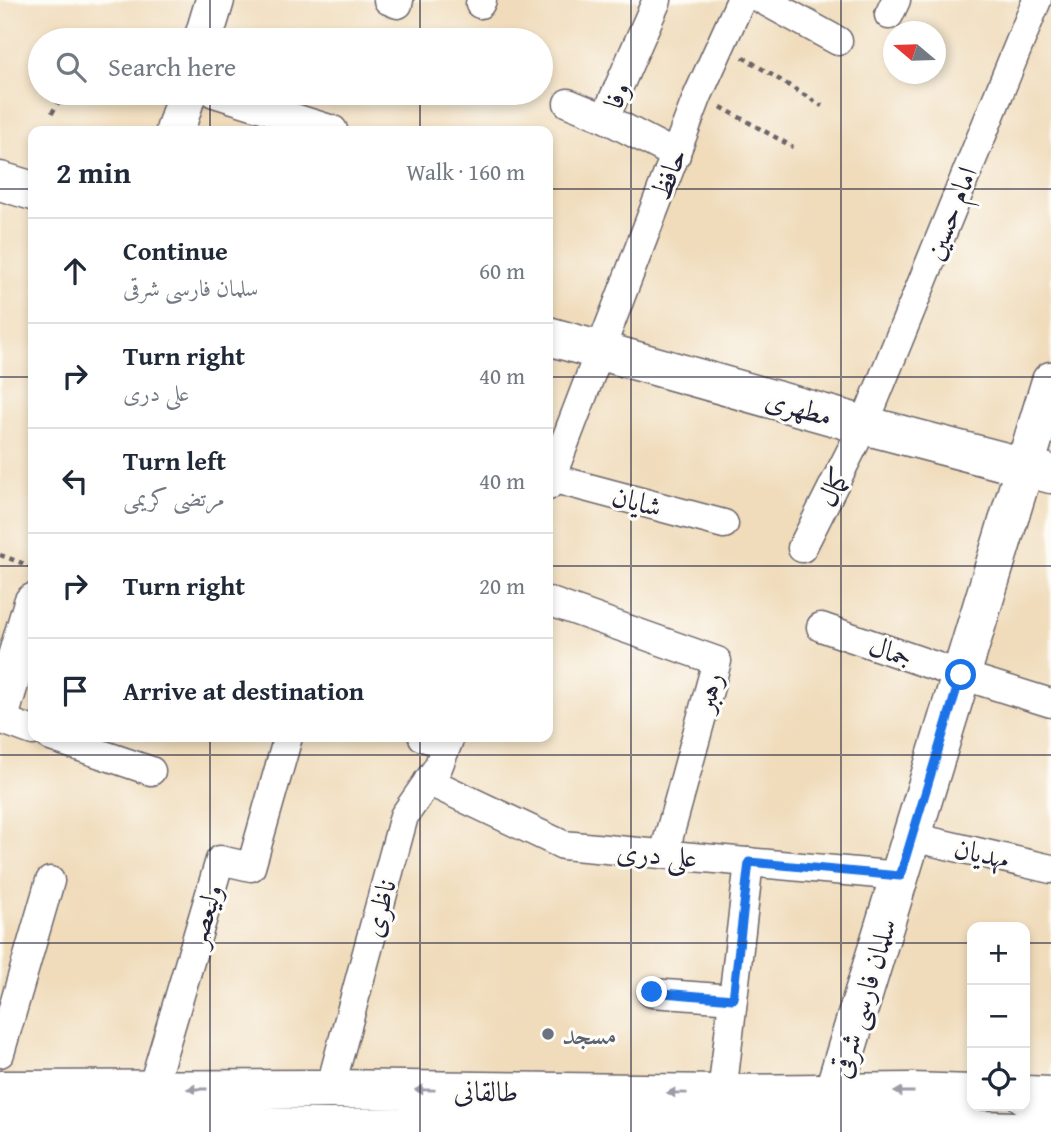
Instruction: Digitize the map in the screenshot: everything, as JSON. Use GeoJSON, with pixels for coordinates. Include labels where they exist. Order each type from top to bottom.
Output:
{"type":"FeatureCollection","features":[{"type":"Feature","properties":{"kind":"main road"},"geometry":{"type":"LineString","coordinates":[[207,28],[215,0]]}},
{"type":"Feature","properties":{"kind":"main road"},"geometry":{"type":"LineString","coordinates":[[177,126],[183,105]]}},
{"type":"Feature","properties":{"kind":"main road"},"geometry":{"type":"LineString","coordinates":[[0,181],[28,189]]}},
{"type":"Feature","properties":{"kind":"main road","name":"مطهری"},"geometry":{"type":"LineString","coordinates":[[553,337],[864,425],[1038,471]]}},
{"type":"Feature","properties":{"kind":"main road","name":"سلمان فارسی شرقی"},"geometry":{"type":"LineString","coordinates":[[826,1117],[961,675],[1038,471],[1051,381]]}},
{"type":"Feature","properties":{"kind":"main road"},"geometry":{"type":"LineString","coordinates":[[0,714],[28,620]]}},
{"type":"Feature","properties":{"kind":"main road","name":"طالقانی"},"geometry":{"type":"LineString","coordinates":[[0,1090],[330,1089],[722,1094],[826,1117],[967,1095]]}},
{"type":"Feature","properties":{"kind":"main road"},"geometry":{"type":"LineString","coordinates":[[1030,1096],[1051,1096]]}},
{"type":"Feature","properties":{"kind":"main road","name":"طالقانی"},"geometry":{"type":"LineString","coordinates":[[0,1123],[199,1129],[344,1128],[826,1117],[1051,1132]]}},
{"type":"Feature","properties":{"kind":"street"},"geometry":{"type":"LineString","coordinates":[[388,0],[398,4],[399,0]]}},
{"type":"Feature","properties":{"kind":"street","name":"وفا"},"geometry":{"type":"LineString","coordinates":[[657,0],[605,118],[676,155]]}},
{"type":"Feature","properties":{"kind":"street","name":"حافظ"},"geometry":{"type":"LineString","coordinates":[[600,351],[698,95],[741,0]]}},
{"type":"Feature","properties":{"kind":"street"},"geometry":{"type":"LineString","coordinates":[[764,0],[838,41]]}},
{"type":"Feature","properties":{"kind":"street","name":"امام حسین"},"geometry":{"type":"LineString","coordinates":[[864,425],[1037,0]]}},
{"type":"Feature","properties":{"kind":"street"},"geometry":{"type":"LineString","coordinates":[[568,103],[605,118]]}},
{"type":"Feature","properties":{"kind":"street"},"geometry":{"type":"LineString","coordinates":[[253,105],[320,126]]}},
{"type":"Feature","properties":{"kind":"street"},"geometry":{"type":"LineString","coordinates":[[553,472],[600,351]]}},
{"type":"Feature","properties":{"kind":"street","name":"کمال"},"geometry":{"type":"LineString","coordinates":[[802,548],[864,425]]}},
{"type":"Feature","properties":{"kind":"street","name":"شایان"},"geometry":{"type":"LineString","coordinates":[[553,483],[724,524]]}},
{"type":"Feature","properties":{"kind":"street","name":"رهبر"},"geometry":{"type":"LineString","coordinates":[[553,603],[717,661],[664,855]]}},
{"type":"Feature","properties":{"kind":"street","name":"جمال"},"geometry":{"type":"LineString","coordinates":[[821,627],[1051,703]]}},
{"type":"Feature","properties":{"kind":"street"},"geometry":{"type":"LineString","coordinates":[[0,719],[28,729]]}},
{"type":"Feature","properties":{"kind":"street"},"geometry":{"type":"LineString","coordinates":[[66,742],[151,771]]}},
{"type":"Feature","properties":{"kind":"street","name":"ولیعصر"},"geometry":{"type":"LineString","coordinates":[[152,1089],[220,860],[251,867],[287,742]]}},
{"type":"Feature","properties":{"kind":"street","name":"ناظری"},"geometry":{"type":"LineString","coordinates":[[330,1089],[404,816],[439,766],[440,742]]}},
{"type":"Feature","properties":{"kind":"street","name":"علی دری"},"geometry":{"type":"LineString","coordinates":[[428,781],[563,845],[900,876]]}},
{"type":"Feature","properties":{"kind":"street","name":"مهدیان"},"geometry":{"type":"LineString","coordinates":[[912,837],[1051,869]]}},
{"type":"Feature","properties":{"kind":"street"},"geometry":{"type":"LineString","coordinates":[[722,1094],[749,862]]}},
{"type":"Feature","properties":{"kind":"street"},"geometry":{"type":"LineString","coordinates":[[0,1053],[50,881]]}},
{"type":"Feature","properties":{"kind":"street"},"geometry":{"type":"LineString","coordinates":[[652,992],[733,999]]}},
{"type":"Feature","properties":{"kind":"path"},"geometry":{"type":"LineString","coordinates":[[722,43],[822,106]]}},
{"type":"Feature","properties":{"kind":"path"},"geometry":{"type":"LineString","coordinates":[[698,95],[793,147]]}},
{"type":"Feature","properties":{"kind":"path"},"geometry":{"type":"LineString","coordinates":[[52,113],[57,105]]}},
{"type":"Feature","properties":{"kind":"path"},"geometry":{"type":"LineString","coordinates":[[0,555],[28,565]]}},
{"type":"Feature","properties":{"kind":"place","name":"مسجد"},"geometry":{"type":"Point","coordinates":[548,1034]}},
{"type":"Feature","properties":{"kind":"route"},"geometry":{"type":"LineString","coordinates":[[652,992],[733,999],[749,862],[900,876],[961,675]]}}]}
